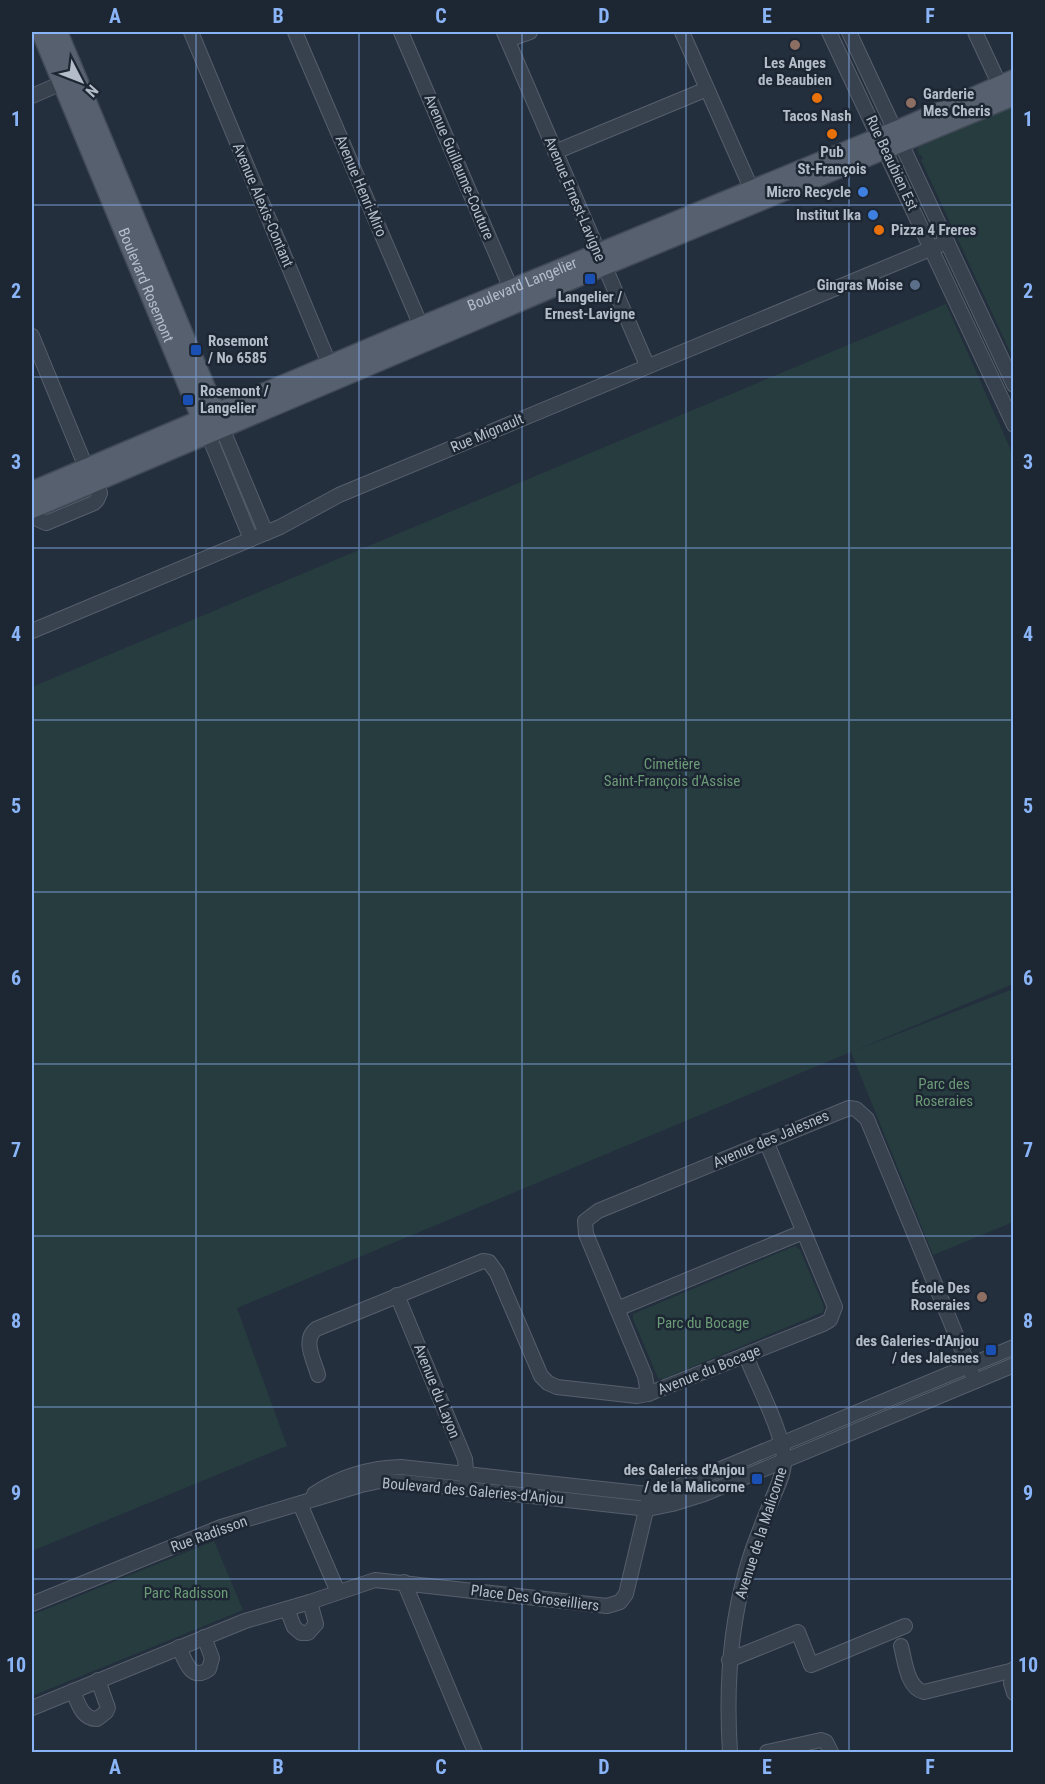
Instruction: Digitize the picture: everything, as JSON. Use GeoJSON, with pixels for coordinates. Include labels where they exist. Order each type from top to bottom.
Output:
{"type":"FeatureCollection","features":[{"type":"Feature","properties":{"kind":"main road","name":"Boulevard Rosemont"},"geometry":{"type":"LineString","coordinates":[[41,32],[212,424]]}},
{"type":"Feature","properties":{"kind":"main road","name":"Boulevard Rosemont"},"geometry":{"type":"LineString","coordinates":[[58,32],[212,424]]}},
{"type":"Feature","properties":{"kind":"main road","name":"Boulevard Langelier"},"geometry":{"type":"LineString","coordinates":[[32,508],[90,475],[1008,90]]}},
{"type":"Feature","properties":{"kind":"main road","name":"Boulevard Langelier"},"geometry":{"type":"LineString","coordinates":[[32,491],[90,475]]}},
{"type":"Feature","properties":{"kind":"street","name":"Avenue Alexis-Contant"},"geometry":{"type":"LineString","coordinates":[[190,32],[333,372]]}},
{"type":"Feature","properties":{"kind":"street","name":"Avenue Henri-Miro"},"geometry":{"type":"LineString","coordinates":[[295,32],[424,333]]}},
{"type":"Feature","properties":{"kind":"street","name":"Avenue Guillaume-Couture"},"geometry":{"type":"LineString","coordinates":[[401,32],[514,296]]}},
{"type":"Feature","properties":{"kind":"street"},"geometry":{"type":"LineString","coordinates":[[506,36],[530,32]]}},
{"type":"Feature","properties":{"kind":"street"},"geometry":{"type":"LineString","coordinates":[[682,32],[755,196]]}},
{"type":"Feature","properties":{"kind":"street","name":"Rue Beaubien Est"},"geometry":{"type":"LineString","coordinates":[[829,32],[947,242],[1014,385]]}},
{"type":"Feature","properties":{"kind":"street","name":"Rue Beaubien Est"},"geometry":{"type":"LineString","coordinates":[[849,32],[932,248],[1014,425]]}},
{"type":"Feature","properties":{"kind":"street"},"geometry":{"type":"LineString","coordinates":[[975,32],[1008,90]]}},
{"type":"Feature","properties":{"kind":"street","name":"Avenue Ernest-Lavigne"},"geometry":{"type":"LineString","coordinates":[[506,36],[647,365]]}},
{"type":"Feature","properties":{"kind":"street"},"geometry":{"type":"LineString","coordinates":[[32,96],[62,83]]}},
{"type":"Feature","properties":{"kind":"street"},"geometry":{"type":"LineString","coordinates":[[555,152],[707,89]]}},
{"type":"Feature","properties":{"kind":"street","name":"Rue Mignault"},"geometry":{"type":"LineString","coordinates":[[32,631],[266,533],[339,495],[947,242]]}},
{"type":"Feature","properties":{"kind":"street"},"geometry":{"type":"LineString","coordinates":[[32,336],[90,475]]}},
{"type":"Feature","properties":{"kind":"street","name":"Boulevard Rosemont"},"geometry":{"type":"LineString","coordinates":[[212,424],[266,533]]}},
{"type":"Feature","properties":{"kind":"street","name":"Boulevard Rosemont"},"geometry":{"type":"LineString","coordinates":[[212,424],[251,539]]}},
{"type":"Feature","properties":{"kind":"street","name":"Avenue des Jalesnes"},"geometry":{"type":"LineString","coordinates":[[648,1394],[645,1376],[586,1234],[585,1221],[598,1211],[841,1110],[856,1109],[867,1119],[975,1381]]}},
{"type":"Feature","properties":{"kind":"street","name":"Avenue du Bocage"},"geometry":{"type":"LineString","coordinates":[[318,1375],[309,1343],[316,1329],[476,1263],[489,1262],[498,1273],[536,1368],[548,1383],[557,1387],[637,1396],[648,1394],[823,1324],[830,1320],[835,1307],[766,1141]]}},
{"type":"Feature","properties":{"kind":"street"},"geometry":{"type":"LineString","coordinates":[[617,1309],[803,1232]]}},
{"type":"Feature","properties":{"kind":"street","name":"Avenue du Layon"},"geometry":{"type":"LineString","coordinates":[[397,1295],[465,1459],[468,1474],[466,1488]]}},
{"type":"Feature","properties":{"kind":"street","name":"Boulevard des Galeries-d'Anjou"},"geometry":{"type":"LineString","coordinates":[[300,1504],[316,1492],[339,1480],[382,1467],[401,1467],[648,1494],[663,1493],[1014,1347]]}},
{"type":"Feature","properties":{"kind":"street","name":"Avenue de la Malicorne"},"geometry":{"type":"LineString","coordinates":[[730,1752],[727,1708],[733,1632],[746,1570],[756,1538],[782,1475],[784,1460],[782,1444],[746,1356]]}},
{"type":"Feature","properties":{"kind":"street","name":"Boulevard des Galeries-d'Anjou"},"geometry":{"type":"LineString","coordinates":[[300,1504],[380,1481],[466,1488],[648,1509],[689,1499],[1014,1365]]}},
{"type":"Feature","properties":{"kind":"street","name":"Place Des Groseilliers"},"geometry":{"type":"LineString","coordinates":[[32,1708],[204,1636],[375,1580],[612,1605],[620,1602],[626,1594],[648,1509],[648,1494]]}},
{"type":"Feature","properties":{"kind":"street"},"geometry":{"type":"LineString","coordinates":[[300,1504],[338,1592]]}},
{"type":"Feature","properties":{"kind":"street","name":"Rue Radisson"},"geometry":{"type":"LineString","coordinates":[[32,1604],[221,1527],[300,1504]]}},
{"type":"Feature","properties":{"kind":"street"},"geometry":{"type":"LineString","coordinates":[[404,1582],[475,1752]]}},
{"type":"Feature","properties":{"kind":"street"},"geometry":{"type":"LineString","coordinates":[[287,1609],[298,1632],[308,1633],[316,1624],[310,1602]]}},
{"type":"Feature","properties":{"kind":"street"},"geometry":{"type":"LineString","coordinates":[[729,1660],[798,1632],[811,1665],[905,1626]]}},
{"type":"Feature","properties":{"kind":"street"},"geometry":{"type":"LineString","coordinates":[[179,1647],[192,1672],[198,1675],[204,1673],[209,1669],[212,1658],[204,1636]]}},
{"type":"Feature","properties":{"kind":"street"},"geometry":{"type":"LineString","coordinates":[[901,1646],[911,1683],[919,1691],[924,1692],[1013,1669],[1011,1683],[1014,1692]]}},
{"type":"Feature","properties":{"kind":"street"},"geometry":{"type":"LineString","coordinates":[[73,1691],[84,1714],[89,1718],[97,1719],[106,1712],[108,1707],[98,1680]]}},
{"type":"Feature","properties":{"kind":"street"},"geometry":{"type":"LineString","coordinates":[[767,1752],[821,1740],[826,1742],[831,1752]]}},
{"type":"Feature","properties":{"kind":"green space"},"geometry":{"type":"Polygon","coordinates":[[[1013,105],[1013,358],[917,149],[1013,105]]]}},
{"type":"Feature","properties":{"kind":"green space","name":"Cimetière Saint-François d'Assise"},"geometry":{"type":"Polygon","coordinates":[[[946,304],[1013,455],[1013,984],[854,1051],[1013,989],[1013,1222],[933,1255],[851,1052],[237,1308],[287,1446],[32,1551],[32,687],[946,304]]]}},
{"type":"Feature","properties":{"kind":"green space","name":"Parc du Bocage"},"geometry":{"type":"Polygon","coordinates":[[[795,1246],[800,1250],[824,1307],[823,1312],[663,1379],[658,1378],[633,1319],[633,1314],[795,1246]]]}},
{"type":"Feature","properties":{"kind":"green space","name":"Parc Radisson"},"geometry":{"type":"Polygon","coordinates":[[[214,1541],[243,1610],[32,1696],[32,1615],[214,1541]]]}},
{"type":"Feature","properties":{"kind":"place","name":"Les Anges de Beaubien"},"geometry":{"type":"Point","coordinates":[795,45]}},
{"type":"Feature","properties":{"kind":"place","name":"Tacos Nash"},"geometry":{"type":"Point","coordinates":[817,98]}},
{"type":"Feature","properties":{"kind":"place","name":"Garderie Mes Cheris"},"geometry":{"type":"Point","coordinates":[911,103]}},
{"type":"Feature","properties":{"kind":"place","name":"Pub St-François"},"geometry":{"type":"Point","coordinates":[832,134]}},
{"type":"Feature","properties":{"kind":"place","name":"Micro Recycle"},"geometry":{"type":"Point","coordinates":[863,192]}},
{"type":"Feature","properties":{"kind":"place","name":"Institut Ika"},"geometry":{"type":"Point","coordinates":[873,215]}},
{"type":"Feature","properties":{"kind":"place","name":"Pizza 4 Freres"},"geometry":{"type":"Point","coordinates":[879,230]}},
{"type":"Feature","properties":{"kind":"place","name":"Langelier / Ernest-Lavigne"},"geometry":{"type":"Point","coordinates":[590,279]}},
{"type":"Feature","properties":{"kind":"place","name":"Gingras Moise"},"geometry":{"type":"Point","coordinates":[915,285]}},
{"type":"Feature","properties":{"kind":"place","name":"Rosemont / No 6585"},"geometry":{"type":"Point","coordinates":[196,350]}},
{"type":"Feature","properties":{"kind":"place","name":"Rosemont / Langelier"},"geometry":{"type":"Point","coordinates":[188,400]}},
{"type":"Feature","properties":{"kind":"place","name":"École Des Roseraies"},"geometry":{"type":"Point","coordinates":[982,1297]}},
{"type":"Feature","properties":{"kind":"place","name":"des Galeries-d'Anjou / des Jalesnes"},"geometry":{"type":"Point","coordinates":[991,1350]}},
{"type":"Feature","properties":{"kind":"place","name":"des Galeries d'Anjou / de la Malicorne"},"geometry":{"type":"Point","coordinates":[757,1479]}},
{"type":"Feature","properties":{"kind":"park label","name":"Parc des Roseraies"},"geometry":{"type":"Point","coordinates":[944,1092]}}]}
